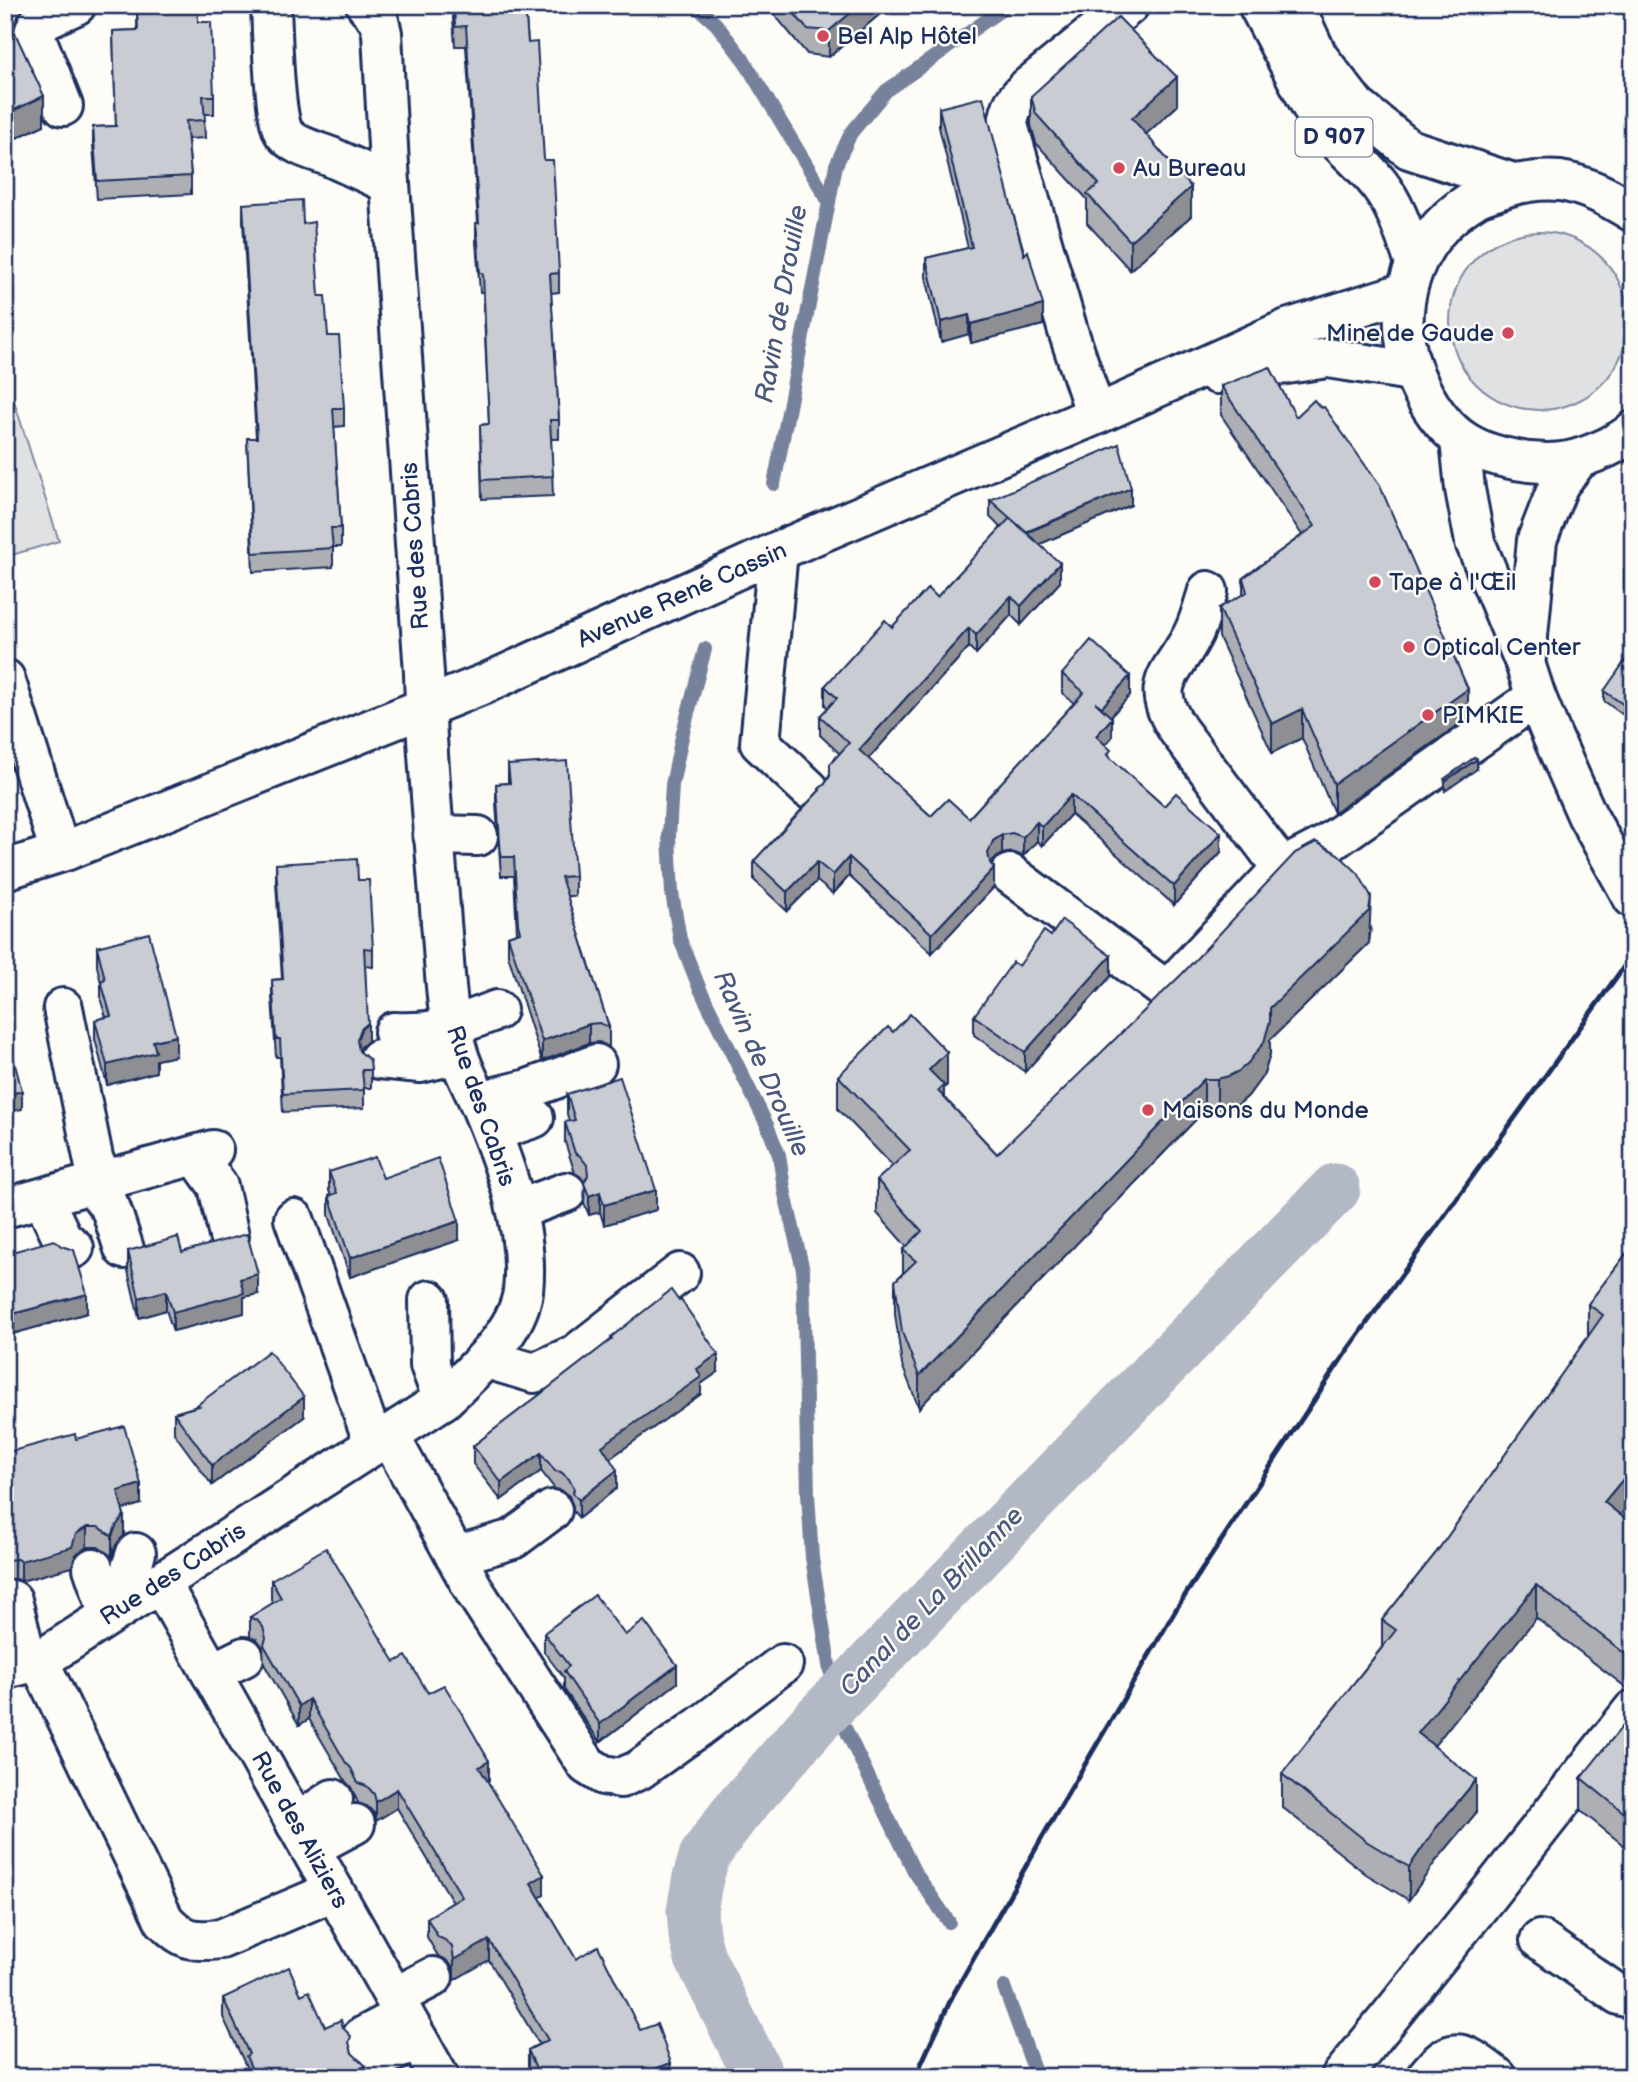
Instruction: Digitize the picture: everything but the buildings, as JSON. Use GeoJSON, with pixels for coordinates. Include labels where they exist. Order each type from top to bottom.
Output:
{"type":"FeatureCollection","features":[{"type":"Feature","properties":{"kind":"main road"},"geometry":{"type":"LineString","coordinates":[[63,106],[34,33],[41,21],[76,5]]}},
{"type":"Feature","properties":{"kind":"main road"},"geometry":{"type":"LineString","coordinates":[[271,5],[277,108],[280,127],[285,135],[310,150],[390,184]]}},
{"type":"Feature","properties":{"kind":"main road","name":"Rue des Cabris"},"geometry":{"type":"LineString","coordinates":[[24,1665],[152,1588],[443,1400],[487,1359],[513,1319],[523,1294],[523,1240],[517,1210],[485,1116],[455,1041],[447,988],[456,924],[435,850],[382,33],[379,21],[366,5]]}},
{"type":"Feature","properties":{"kind":"main road"},"geometry":{"type":"LineString","coordinates":[[1096,415],[1060,305],[1009,125],[1009,115],[1014,100],[1028,87],[1129,5]]}},
{"type":"Feature","properties":{"kind":"main road","name":"D 907"},"geometry":{"type":"LineString","coordinates":[[1258,5],[1324,128],[1379,184],[1398,215],[1410,277]]}},
{"type":"Feature","properties":{"kind":"main road","name":"D 907"},"geometry":{"type":"LineString","coordinates":[[1294,5],[1318,57],[1356,106],[1409,149],[1516,184]]}},
{"type":"Feature","properties":{"kind":"main road"},"geometry":{"type":"LineString","coordinates":[[1633,212],[1602,193],[1560,181],[1516,184],[1475,199],[1440,226],[1410,277],[1403,332],[1412,372],[1442,424],[1460,440],[1485,452],[1511,459],[1545,463],[1578,460],[1626,438],[1633,431]]}},
{"type":"Feature","properties":{"kind":"main road","name":"Avenue René Cassin"},"geometry":{"type":"LineString","coordinates":[[5,870],[65,851],[425,709],[778,551],[1410,277]]}},
{"type":"Feature","properties":{"kind":"main road","name":"Avenue René Cassin"},"geometry":{"type":"LineString","coordinates":[[1170,380],[1328,358],[1412,372]]}},
{"type":"Feature","properties":{"kind":"main road"},"geometry":{"type":"LineString","coordinates":[[1460,440],[1465,489],[1475,542],[1587,815],[1633,898]]}},
{"type":"Feature","properties":{"kind":"main road"},"geometry":{"type":"LineString","coordinates":[[1010,874],[1157,1001],[1282,868],[1326,845],[1531,680],[1537,540],[1559,484],[1578,460]]}},
{"type":"Feature","properties":{"kind":"main road"},"geometry":{"type":"LineString","coordinates":[[778,551],[760,743],[809,789]]}},
{"type":"Feature","properties":{"kind":"main road"},"geometry":{"type":"LineString","coordinates":[[1208,591],[1194,633],[1164,682],[1163,697],[1178,730],[1282,868]]}},
{"type":"Feature","properties":{"kind":"main road"},"geometry":{"type":"LineString","coordinates":[[5,679],[13,730],[55,836]]}},
{"type":"Feature","properties":{"kind":"main road","name":"Avenue René Cassin"},"geometry":{"type":"LineString","coordinates":[[5,849],[190,802]]}},
{"type":"Feature","properties":{"kind":"main road"},"geometry":{"type":"LineString","coordinates":[[435,850],[479,848]]}},
{"type":"Feature","properties":{"kind":"main road"},"geometry":{"type":"LineString","coordinates":[[63,1008],[94,1162],[124,1249]]}},
{"type":"Feature","properties":{"kind":"main road"},"geometry":{"type":"LineString","coordinates":[[387,1045],[417,1033],[455,1041],[497,1010]]}},
{"type":"Feature","properties":{"kind":"main road"},"geometry":{"type":"LineString","coordinates":[[485,1116],[528,1089],[596,1064]]}},
{"type":"Feature","properties":{"kind":"main road"},"geometry":{"type":"LineString","coordinates":[[485,1116],[534,1118]]}},
{"type":"Feature","properties":{"kind":"main road"},"geometry":{"type":"LineString","coordinates":[[5,1208],[204,1152],[218,1186],[229,1236]]}},
{"type":"Feature","properties":{"kind":"main road"},"geometry":{"type":"LineString","coordinates":[[517,1210],[566,1192]]}},
{"type":"Feature","properties":{"kind":"main road"},"geometry":{"type":"LineString","coordinates":[[43,1198],[62,1238],[74,1248]]}},
{"type":"Feature","properties":{"kind":"main road"},"geometry":{"type":"LineString","coordinates":[[294,1219],[382,1440],[475,1592],[587,1765],[603,1775],[621,1778],[639,1770],[783,1664]]}},
{"type":"Feature","properties":{"kind":"main road"},"geometry":{"type":"LineString","coordinates":[[487,1359],[534,1373],[576,1354],[680,1273]]}},
{"type":"Feature","properties":{"kind":"main road"},"geometry":{"type":"LineString","coordinates":[[429,1300],[430,1364],[443,1400]]}},
{"type":"Feature","properties":{"kind":"main road"},"geometry":{"type":"LineString","coordinates":[[455,1556],[513,1539],[552,1510]]}},
{"type":"Feature","properties":{"kind":"main road","name":"Rue des Aliziers"},"geometry":{"type":"LineString","coordinates":[[136,1553],[131,1568],[234,1677],[303,1836],[439,2077]]}},
{"type":"Feature","properties":{"kind":"main road"},"geometry":{"type":"LineString","coordinates":[[93,1568],[109,1615]]}},
{"type":"Feature","properties":{"kind":"main road"},"geometry":{"type":"LineString","coordinates":[[12,1600],[24,1665],[164,1920],[183,1938],[202,1941],[221,1939],[334,1891]]}},
{"type":"Feature","properties":{"kind":"main road"},"geometry":{"type":"LineString","coordinates":[[1341,2077],[1633,1710]]}},
{"type":"Feature","properties":{"kind":"main road"},"geometry":{"type":"LineString","coordinates":[[303,1836],[344,1811]]}},
{"type":"Feature","properties":{"kind":"main road"},"geometry":{"type":"LineString","coordinates":[[1540,1940],[1619,1995],[1633,1999]]}},
{"type":"Feature","properties":{"kind":"main road"},"geometry":{"type":"LineString","coordinates":[[367,2049],[424,1966]]}},
{"type":"Feature","properties":{"kind":"main road"},"geometry":{"type":"LineString","coordinates":[[1426,2077],[1437,2062],[1452,2053],[1472,2059],[1497,2077]]}},
{"type":"Feature","properties":{"kind":"shaded area"},"geometry":{"type":"Polygon","coordinates":[[[1539,232],[1573,239],[1602,258],[1621,287],[1628,321],[1621,355],[1602,384],[1573,403],[1539,410],[1505,403],[1476,384],[1457,355],[1450,321],[1457,287],[1476,258],[1505,239],[1539,232]]]}},
{"type":"Feature","properties":{"kind":"shaded area"},"geometry":{"type":"Polygon","coordinates":[[[5,373],[59,541],[5,557],[5,373]]]}},
{"type":"Feature","properties":{"kind":"waterway","name":"Ravin de Drouille"},"geometry":{"type":"LineString","coordinates":[[695,5],[716,24],[743,59],[829,202],[774,484]]}},
{"type":"Feature","properties":{"kind":"waterway"},"geometry":{"type":"LineString","coordinates":[[829,202],[836,165],[851,133],[886,91],[1008,5]]}},
{"type":"Feature","properties":{"kind":"waterway","name":"Ravin de Drouille"},"geometry":{"type":"LineString","coordinates":[[705,649],[672,785],[669,836],[672,893],[680,939],[699,987],[779,1155],[803,1270],[812,1558],[830,1671]]}},
{"type":"Feature","properties":{"kind":"waterway","name":"Canal de La Brillanne"},"geometry":{"type":"LineString","coordinates":[[759,2077],[700,1958],[694,1935],[692,1911],[704,1857],[737,1811],[814,1723],[1335,1189]]}},
{"type":"Feature","properties":{"kind":"waterway","name":"Ravin de Drouille"},"geometry":{"type":"LineString","coordinates":[[845,1728],[914,1871],[949,1922]]}},
{"type":"Feature","properties":{"kind":"waterway","name":"Ravin de Drouille"},"geometry":{"type":"LineString","coordinates":[[1004,1987],[1037,2077]]}},
{"type":"Feature","properties":{"kind":"railway"},"geometry":{"type":"LineString","coordinates":[[915,2077],[953,1995],[1178,1606],[1346,1352],[1633,954]]}},
{"type":"Feature","properties":{"kind":"place","name":"Bel Alp Hôtel"},"geometry":{"type":"Point","coordinates":[823,36]}},
{"type":"Feature","properties":{"kind":"place","name":"Au Bureau"},"geometry":{"type":"Point","coordinates":[1119,168]}},
{"type":"Feature","properties":{"kind":"place","name":"Mine de Gaude"},"geometry":{"type":"Point","coordinates":[1508,333]}},
{"type":"Feature","properties":{"kind":"place","name":"Tape à l'Œil"},"geometry":{"type":"Point","coordinates":[1375,582]}},
{"type":"Feature","properties":{"kind":"place","name":"Optical Center"},"geometry":{"type":"Point","coordinates":[1409,647]}},
{"type":"Feature","properties":{"kind":"place","name":"PIMKIE"},"geometry":{"type":"Point","coordinates":[1428,715]}},
{"type":"Feature","properties":{"kind":"place","name":"Maisons du Monde"},"geometry":{"type":"Point","coordinates":[1148,1110]}}]}
